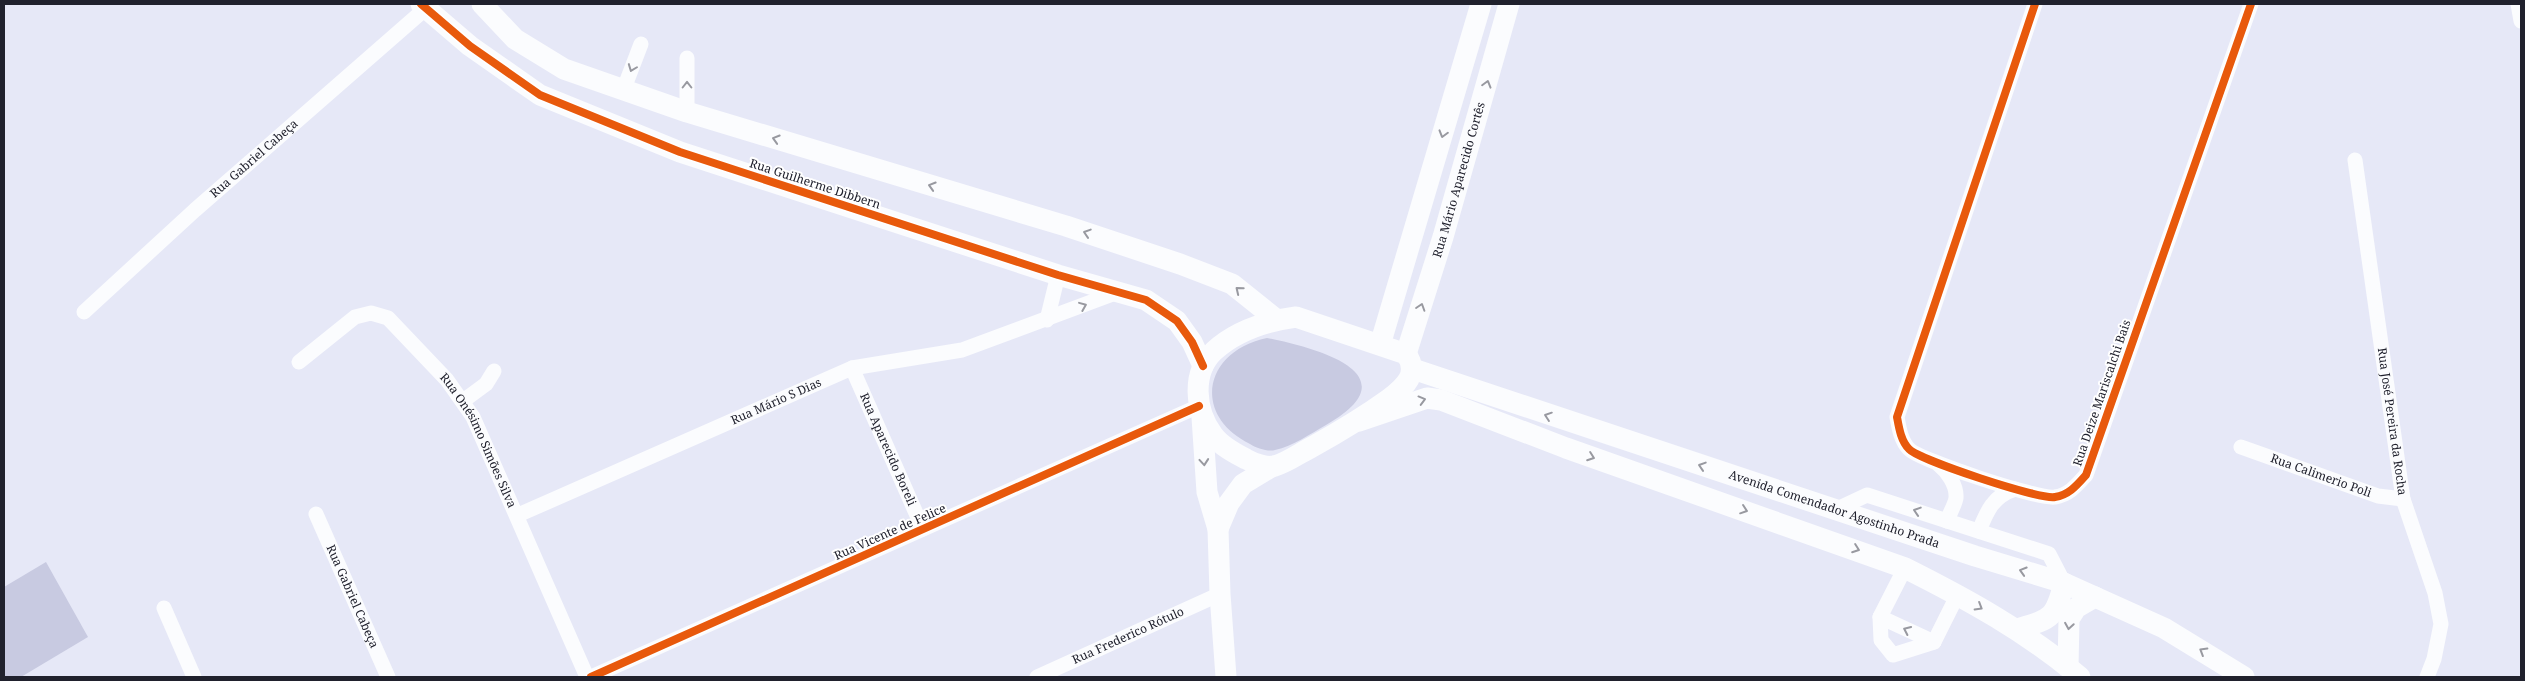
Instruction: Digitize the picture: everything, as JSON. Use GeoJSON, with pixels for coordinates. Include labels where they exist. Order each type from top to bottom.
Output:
{"type":"FeatureCollection","features":[{"type":"Feature","properties":{"kind":"main road"},"geometry":{"type":"LineString","coordinates":[[482,4],[515,40],[564,69],[688,112],[1066,226],[1180,264],[1232,284],[1277,320]]}},
{"type":"Feature","properties":{"kind":"main road"},"geometry":{"type":"LineString","coordinates":[[1380,345],[1481,4]]}},
{"type":"Feature","properties":{"kind":"main road","name":"Rua Mário Aparecido Cortês"},"geometry":{"type":"LineString","coordinates":[[1359,421],[1402,390],[1410,380],[1409,361],[1509,4]]}},
{"type":"Feature","properties":{"kind":"main road","name":"Rua Guilherme Dibbern"},"geometry":{"type":"LineString","coordinates":[[423,6],[470,46],[540,95],[619,129],[699,158],[1058,275],[1146,300],[1177,322],[1192,342],[1203,366]]}},
{"type":"Feature","properties":{"kind":"main road","name":"Avenida Comendador Agostinho Prada"},"geometry":{"type":"LineString","coordinates":[[1203,366],[1212,353],[1228,340],[1277,320],[1296,317],[1380,345],[1409,361],[1835,510],[2064,583],[2164,628],[2244,677]]}},
{"type":"Feature","properties":{"kind":"main road"},"geometry":{"type":"LineString","coordinates":[[1203,366],[1198,382],[1207,492],[1218,529],[1220,594],[1226,677]]}},
{"type":"Feature","properties":{"kind":"main road"},"geometry":{"type":"LineString","coordinates":[[1218,529],[1229,503],[1243,484],[1273,466],[1359,421],[1427,398],[1441,400],[1566,448],[1905,568],[1958,594],[2017,629],[2074,672]]}},
{"type":"Feature","properties":{"kind":"main road"},"geometry":{"type":"LineString","coordinates":[[1201,410],[1213,435],[1231,452],[1251,462],[1273,466]]}},
{"type":"Feature","properties":{"kind":"main road"},"geometry":{"type":"LineString","coordinates":[[2017,629],[2043,621],[2053,613],[2058,606],[2064,583]]}},
{"type":"Feature","properties":{"kind":"main road"},"geometry":{"type":"LineString","coordinates":[[2074,672],[2069,619],[2076,608],[2095,597]]}},
{"type":"Feature","properties":{"kind":"street","name":"Rua Deize Mariscalchi Bais"},"geometry":{"type":"LineString","coordinates":[[2035,4],[1897,417],[1901,435],[1910,450],[1935,461],[2039,497],[2055,498],[2071,491],[2086,475],[2251,4]]}},
{"type":"Feature","properties":{"kind":"street"},"geometry":{"type":"LineString","coordinates":[[2518,4],[2521,21]]}},
{"type":"Feature","properties":{"kind":"street","name":"Rua Gabriel Cabeça"},"geometry":{"type":"LineString","coordinates":[[84,312],[423,6]]}},
{"type":"Feature","properties":{"kind":"street"},"geometry":{"type":"LineString","coordinates":[[623,91],[641,44]]}},
{"type":"Feature","properties":{"kind":"street"},"geometry":{"type":"LineString","coordinates":[[687,58],[688,112]]}},
{"type":"Feature","properties":{"kind":"street","name":"Rua José Pereira da Rocha"},"geometry":{"type":"LineString","coordinates":[[2355,160],[2403,499],[2435,593],[2441,624],[2434,659],[2427,677]]}},
{"type":"Feature","properties":{"kind":"street"},"geometry":{"type":"LineString","coordinates":[[1047,320],[1058,275]]}},
{"type":"Feature","properties":{"kind":"street","name":"Rua Mário S Dias"},"geometry":{"type":"LineString","coordinates":[[518,515],[852,368],[962,350],[1047,320],[1118,292]]}},
{"type":"Feature","properties":{"kind":"street","name":"Rua Onésimo Simões Silva"},"geometry":{"type":"LineString","coordinates":[[299,362],[355,317],[371,313],[388,318],[447,380],[473,417],[589,677]]}},
{"type":"Feature","properties":{"kind":"street","name":"Rua Aparecido Boreli"},"geometry":{"type":"LineString","coordinates":[[852,368],[923,530]]}},
{"type":"Feature","properties":{"kind":"street"},"geometry":{"type":"LineString","coordinates":[[463,401],[486,384],[494,371]]}},
{"type":"Feature","properties":{"kind":"street","name":"Rua Vicente de Felice"},"geometry":{"type":"LineString","coordinates":[[589,677],[1201,410]]}},
{"type":"Feature","properties":{"kind":"street","name":"Rua Calimerio Poli"},"geometry":{"type":"LineString","coordinates":[[2241,447],[2378,496],[2403,499]]}},
{"type":"Feature","properties":{"kind":"street","name":"Rua Deize Mariscalchi Bais"},"geometry":{"type":"LineString","coordinates":[[1935,461],[1946,470],[1956,498],[1947,521]]}},
{"type":"Feature","properties":{"kind":"street"},"geometry":{"type":"LineString","coordinates":[[1979,531],[1988,510],[1997,497],[2015,489]]}},
{"type":"Feature","properties":{"kind":"street"},"geometry":{"type":"LineString","coordinates":[[1835,510],[1867,495],[2049,554],[2064,583]]}},
{"type":"Feature","properties":{"kind":"street","name":"Rua Gabriel Cabeça"},"geometry":{"type":"LineString","coordinates":[[316,514],[388,677]]}},
{"type":"Feature","properties":{"kind":"street"},"geometry":{"type":"LineString","coordinates":[[1905,568],[1880,617],[1882,640],[1893,655],[1934,642],[1958,594]]}},
{"type":"Feature","properties":{"kind":"street","name":"Rua Frederico Rótulo"},"geometry":{"type":"LineString","coordinates":[[1037,677],[1220,594]]}},
{"type":"Feature","properties":{"kind":"street"},"geometry":{"type":"LineString","coordinates":[[164,608],[194,677]]}},
{"type":"Feature","properties":{"kind":"street"},"geometry":{"type":"LineString","coordinates":[[1880,617],[1934,642]]}},
{"type":"Feature","properties":{"kind":"shaded area"},"geometry":{"type":"Polygon","coordinates":[[[1267,338],[1331,356],[1348,366],[1359,378],[1361,391],[1351,407],[1326,425],[1295,443],[1272,450],[1255,447],[1231,432],[1219,417],[1213,401],[1213,385],[1218,370],[1229,356],[1246,345],[1267,338]]]}},
{"type":"Feature","properties":{"kind":"shaded area"},"geometry":{"type":"Polygon","coordinates":[[[46,562],[88,637],[21,677],[4,677],[4,587],[46,562]]]}},
{"type":"Feature","properties":{"kind":"cycle path"},"geometry":{"type":"LineString","coordinates":[[421,4],[470,46],[540,95],[680,152],[1058,275],[1146,300],[1177,321],[1192,342],[1203,366]]}},
{"type":"Feature","properties":{"kind":"cycle path"},"geometry":{"type":"LineString","coordinates":[[2035,4],[1897,417],[1904,442],[1909,449],[1918,454],[1934,462],[2005,486],[2055,497],[2069,492],[2086,475],[2251,4]]}},
{"type":"Feature","properties":{"kind":"cycle path"},"geometry":{"type":"LineString","coordinates":[[591,677],[1199,406]]}}]}
